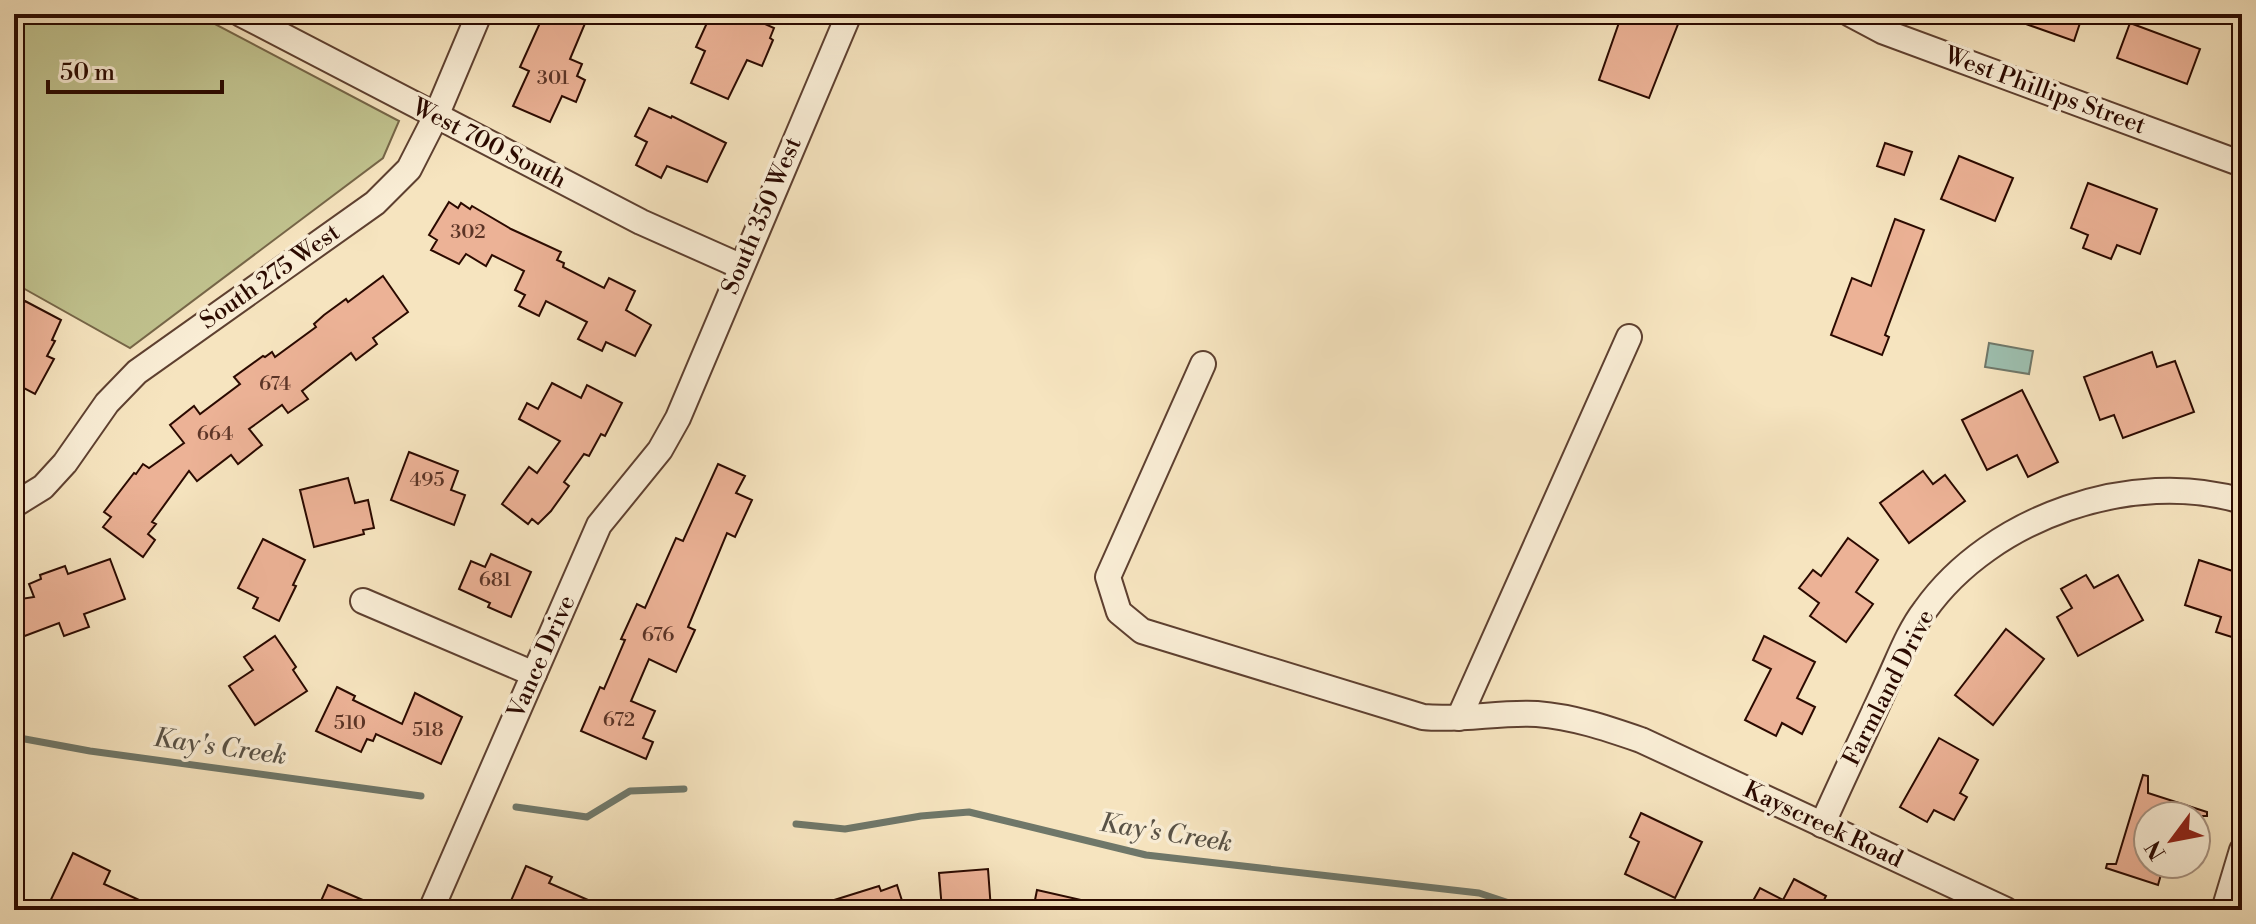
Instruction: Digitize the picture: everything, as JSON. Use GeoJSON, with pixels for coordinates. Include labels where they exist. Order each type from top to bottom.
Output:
{"type":"FeatureCollection","features":[{"type":"Feature","properties":{"kind":"street","name":"West 700 South"},"geometry":{"type":"LineString","coordinates":[[241,14],[641,222],[740,266]]}},
{"type":"Feature","properties":{"kind":"street","name":"South 275 West"},"geometry":{"type":"LineString","coordinates":[[14,505],[43,487],[65,463],[107,403],[137,372],[375,203],[409,169],[436,116],[479,14]]}},
{"type":"Feature","properties":{"kind":"street","name":"South 350 West"},"geometry":{"type":"LineString","coordinates":[[678,418],[849,14]]}},
{"type":"Feature","properties":{"kind":"street","name":"West Phillips Street"},"geometry":{"type":"LineString","coordinates":[[1850,14],[1882,31],[2242,164]]}},
{"type":"Feature","properties":{"kind":"street"},"geometry":{"type":"LineString","coordinates":[[1459,718],[1629,337]]}},
{"type":"Feature","properties":{"kind":"street","name":"Kayscreek Road"},"geometry":{"type":"LineString","coordinates":[[1203,364],[1108,577],[1119,612],[1142,631],[1423,717],[1523,715],[1589,721],[1641,740],[2006,910]]}},
{"type":"Feature","properties":{"kind":"street","name":"Vance Drive"},"geometry":{"type":"LineString","coordinates":[[431,910],[599,525],[660,450],[678,418]]}},
{"type":"Feature","properties":{"kind":"street","name":"Farmland Drive"},"geometry":{"type":"LineString","coordinates":[[1822,825],[1906,643],[1924,611],[1948,582],[1983,552],[2022,528],[2074,507],[2112,497],[2155,491],[2195,492],[2242,501]]}},
{"type":"Feature","properties":{"kind":"street"},"geometry":{"type":"LineString","coordinates":[[363,601],[534,674]]}},
{"type":"Feature","properties":{"kind":"street"},"geometry":{"type":"LineString","coordinates":[[2224,910],[2242,850]]}},
{"type":"Feature","properties":{"kind":"green space"},"geometry":{"type":"Polygon","coordinates":[[[14,14],[196,14],[399,121],[383,158],[130,348],[14,283],[14,14]]]}},
{"type":"Feature","properties":{"kind":"shaded area"},"geometry":{"type":"Polygon","coordinates":[[[1989,343],[2033,351],[2029,374],[1985,367],[1989,343]]]}},
{"type":"Feature","properties":{"kind":"building"},"geometry":{"type":"Polygon","coordinates":[[[544,14],[589,14],[570,59],[582,64],[577,76],[585,80],[576,102],[562,96],[550,122],[513,106],[529,71],[520,67],[544,14]]]}},
{"type":"Feature","properties":{"kind":"building"},"geometry":{"type":"Polygon","coordinates":[[[711,14],[743,14],[774,28],[770,38],[773,40],[762,66],[747,60],[728,99],[691,83],[705,51],[696,47],[711,14]]]}},
{"type":"Feature","properties":{"kind":"building"},"geometry":{"type":"Polygon","coordinates":[[[1622,14],[1682,14],[1649,98],[1599,80],[1622,14]]]}},
{"type":"Feature","properties":{"kind":"building"},"geometry":{"type":"Polygon","coordinates":[[[2007,14],[2083,14],[2074,41],[2006,17],[2007,14]]]}},
{"type":"Feature","properties":{"kind":"building"},"geometry":{"type":"Polygon","coordinates":[[[2130,23],[2200,49],[2187,84],[2117,58],[2130,23]]]}},
{"type":"Feature","properties":{"kind":"building"},"geometry":{"type":"Polygon","coordinates":[[[649,108],[726,143],[707,182],[667,166],[661,178],[636,165],[647,142],[635,136],[649,108]]]}},
{"type":"Feature","properties":{"kind":"building"},"geometry":{"type":"Polygon","coordinates":[[[1885,143],[1912,152],[1904,175],[1877,166],[1885,143]]]}},
{"type":"Feature","properties":{"kind":"building"},"geometry":{"type":"Polygon","coordinates":[[[1959,156],[2013,178],[1995,221],[1941,199],[1959,156]]]}},
{"type":"Feature","properties":{"kind":"building"},"geometry":{"type":"Polygon","coordinates":[[[2088,183],[2157,209],[2140,254],[2117,245],[2111,259],[2083,248],[2088,235],[2071,228],[2088,183]]]}},
{"type":"Feature","properties":{"kind":"building"},"geometry":{"type":"Polygon","coordinates":[[[449,202],[458,208],[461,203],[470,209],[472,206],[511,229],[561,252],[557,260],[564,263],[563,267],[604,288],[609,278],[635,291],[626,310],[651,325],[635,356],[606,342],[602,351],[578,339],[587,322],[546,301],[539,316],[519,306],[525,295],[515,290],[524,271],[492,255],[486,266],[466,254],[459,264],[431,250],[437,240],[429,235],[449,202]]]}},
{"type":"Feature","properties":{"kind":"building"},"geometry":{"type":"Polygon","coordinates":[[[1895,219],[1924,230],[1885,335],[1889,337],[1882,355],[1831,335],[1852,278],[1871,286],[1895,219]]]}},
{"type":"Feature","properties":{"kind":"building"},"geometry":{"type":"Polygon","coordinates":[[[383,276],[408,312],[373,338],[377,344],[356,360],[351,353],[302,391],[308,399],[288,413],[282,405],[249,429],[262,445],[238,464],[231,455],[197,481],[189,471],[152,522],[156,524],[148,534],[155,540],[143,557],[103,527],[111,517],[104,512],[134,473],[143,464],[149,468],[184,443],[170,425],[194,406],[200,414],[240,384],[234,377],[263,356],[272,352],[275,357],[316,327],[314,324],[324,315],[383,276]]]}},
{"type":"Feature","properties":{"kind":"building"},"geometry":{"type":"Polygon","coordinates":[[[25,301],[61,320],[47,356],[54,359],[35,394],[14,383],[14,323],[25,301]]]}},
{"type":"Feature","properties":{"kind":"building"},"geometry":{"type":"Polygon","coordinates":[[[2152,352],[2157,367],[2175,361],[2194,412],[2123,438],[2114,415],[2100,420],[2084,377],[2152,352]]]}},
{"type":"Feature","properties":{"kind":"building"},"geometry":{"type":"Polygon","coordinates":[[[552,383],[581,398],[587,385],[622,403],[605,436],[601,434],[589,456],[584,454],[564,482],[569,486],[551,511],[538,524],[532,519],[528,524],[502,504],[529,467],[537,473],[560,441],[519,419],[527,403],[538,409],[552,383]]]}},
{"type":"Feature","properties":{"kind":"building"},"geometry":{"type":"Polygon","coordinates":[[[2022,390],[2058,462],[2028,477],[2017,455],[1987,470],[1962,420],[2022,390]]]}},
{"type":"Feature","properties":{"kind":"building"},"geometry":{"type":"Polygon","coordinates":[[[409,452],[458,471],[451,490],[465,495],[454,525],[391,500],[409,452]]]}},
{"type":"Feature","properties":{"kind":"building"},"geometry":{"type":"Polygon","coordinates":[[[718,464],[745,476],[736,493],[752,500],[735,537],[727,533],[688,627],[695,630],[676,672],[649,659],[631,701],[655,711],[643,738],[653,742],[646,759],[581,731],[600,687],[604,689],[637,604],[645,608],[676,538],[683,541],[718,464]]]}},
{"type":"Feature","properties":{"kind":"building"},"geometry":{"type":"Polygon","coordinates":[[[1923,471],[1933,484],[1945,475],[1965,501],[1909,543],[1880,503],[1923,471]]]}},
{"type":"Feature","properties":{"kind":"building"},"geometry":{"type":"Polygon","coordinates":[[[348,478],[355,503],[368,500],[374,528],[363,530],[364,534],[314,547],[300,490],[348,478]]]}},
{"type":"Feature","properties":{"kind":"building"},"geometry":{"type":"Polygon","coordinates":[[[1848,538],[1878,560],[1856,592],[1873,604],[1846,642],[1810,616],[1819,603],[1799,588],[1813,570],[1821,576],[1848,538]]]}},
{"type":"Feature","properties":{"kind":"building"},"geometry":{"type":"Polygon","coordinates":[[[263,539],[305,560],[279,621],[253,608],[258,598],[238,588],[263,539]]]}},
{"type":"Feature","properties":{"kind":"building"},"geometry":{"type":"Polygon","coordinates":[[[491,554],[531,572],[511,617],[459,589],[471,561],[485,567],[491,554]]]}},
{"type":"Feature","properties":{"kind":"building"},"geometry":{"type":"Polygon","coordinates":[[[110,559],[125,599],[84,614],[89,627],[64,636],[59,623],[14,640],[14,600],[34,597],[29,584],[41,579],[40,575],[65,566],[68,574],[110,559]]]}},
{"type":"Feature","properties":{"kind":"building"},"geometry":{"type":"Polygon","coordinates":[[[2199,560],[2242,574],[2242,615],[2235,638],[2216,632],[2221,617],[2185,605],[2199,560]]]}},
{"type":"Feature","properties":{"kind":"building"},"geometry":{"type":"Polygon","coordinates":[[[2086,575],[2094,588],[2118,575],[2143,620],[2078,656],[2057,617],[2072,608],[2061,589],[2086,575]]]}},
{"type":"Feature","properties":{"kind":"building"},"geometry":{"type":"Polygon","coordinates":[[[2006,629],[2044,659],[1993,725],[1955,695],[2006,629]]]}},
{"type":"Feature","properties":{"kind":"building"},"geometry":{"type":"Polygon","coordinates":[[[275,636],[296,667],[293,670],[307,691],[255,725],[229,686],[253,670],[244,657],[275,636]]]}},
{"type":"Feature","properties":{"kind":"building"},"geometry":{"type":"Polygon","coordinates":[[[1764,636],[1815,662],[1797,698],[1815,707],[1802,734],[1782,723],[1776,736],[1745,720],[1771,669],[1753,660],[1764,636]]]}},
{"type":"Feature","properties":{"kind":"building"},"geometry":{"type":"Polygon","coordinates":[[[337,687],[355,696],[353,700],[402,724],[415,693],[462,717],[441,764],[376,734],[373,741],[367,739],[361,752],[316,731],[337,687]]]}},
{"type":"Feature","properties":{"kind":"building"},"geometry":{"type":"Polygon","coordinates":[[[1939,738],[1978,760],[1960,793],[1967,797],[1954,820],[1934,810],[1927,822],[1900,807],[1939,738]]]}},
{"type":"Feature","properties":{"kind":"building"},"geometry":{"type":"Polygon","coordinates":[[[2143,775],[2148,776],[2148,793],[2170,800],[2135,800],[2143,775]]]}},
{"type":"Feature","properties":{"kind":"building"},"geometry":{"type":"Polygon","coordinates":[[[2132,811],[2132,876],[2106,868],[2107,864],[2116,864],[2132,811]]]}},
{"type":"Feature","properties":{"kind":"building"},"geometry":{"type":"Polygon","coordinates":[[[1641,813],[1702,842],[1675,898],[1625,874],[1639,842],[1630,837],[1641,813]]]}},
{"type":"Feature","properties":{"kind":"building"},"geometry":{"type":"Polygon","coordinates":[[[73,853],[110,871],[104,884],[161,910],[46,910],[73,853]]]}},
{"type":"Feature","properties":{"kind":"building"},"geometry":{"type":"Polygon","coordinates":[[[526,866],[552,877],[549,883],[611,910],[507,910],[526,866]]]}},
{"type":"Feature","properties":{"kind":"building"},"geometry":{"type":"Polygon","coordinates":[[[988,869],[991,910],[942,910],[939,873],[988,869]]]}},
{"type":"Feature","properties":{"kind":"building"},"geometry":{"type":"Polygon","coordinates":[[[1794,879],[1826,896],[1819,910],[1748,910],[1760,888],[1783,900],[1794,879]]]}},
{"type":"Feature","properties":{"kind":"building"},"geometry":{"type":"Polygon","coordinates":[[[2143,880],[2159,880],[2158,885],[2143,880]]]}},
{"type":"Feature","properties":{"kind":"building"},"geometry":{"type":"Polygon","coordinates":[[[328,885],[386,910],[317,910],[328,885]]]}},
{"type":"Feature","properties":{"kind":"building"},"geometry":{"type":"Polygon","coordinates":[[[897,885],[905,910],[816,910],[815,906],[879,886],[881,891],[897,885]]]}},
{"type":"Feature","properties":{"kind":"building"},"geometry":{"type":"Polygon","coordinates":[[[1037,890],[1090,902],[1090,910],[1033,910],[1037,890]]]}},
{"type":"Feature","properties":{"kind":"waterway","name":"Kay's Creek"},"geometry":{"type":"LineString","coordinates":[[14,737],[90,751],[421,796]]}},
{"type":"Feature","properties":{"kind":"waterway","name":"Kay's Creek"},"geometry":{"type":"LineString","coordinates":[[516,807],[587,817],[630,791],[684,789]]}},
{"type":"Feature","properties":{"kind":"waterway","name":"Kay's Creek"},"geometry":{"type":"LineString","coordinates":[[796,824],[845,829],[921,816],[969,812],[1146,855],[1479,893],[1530,910]]}}]}
